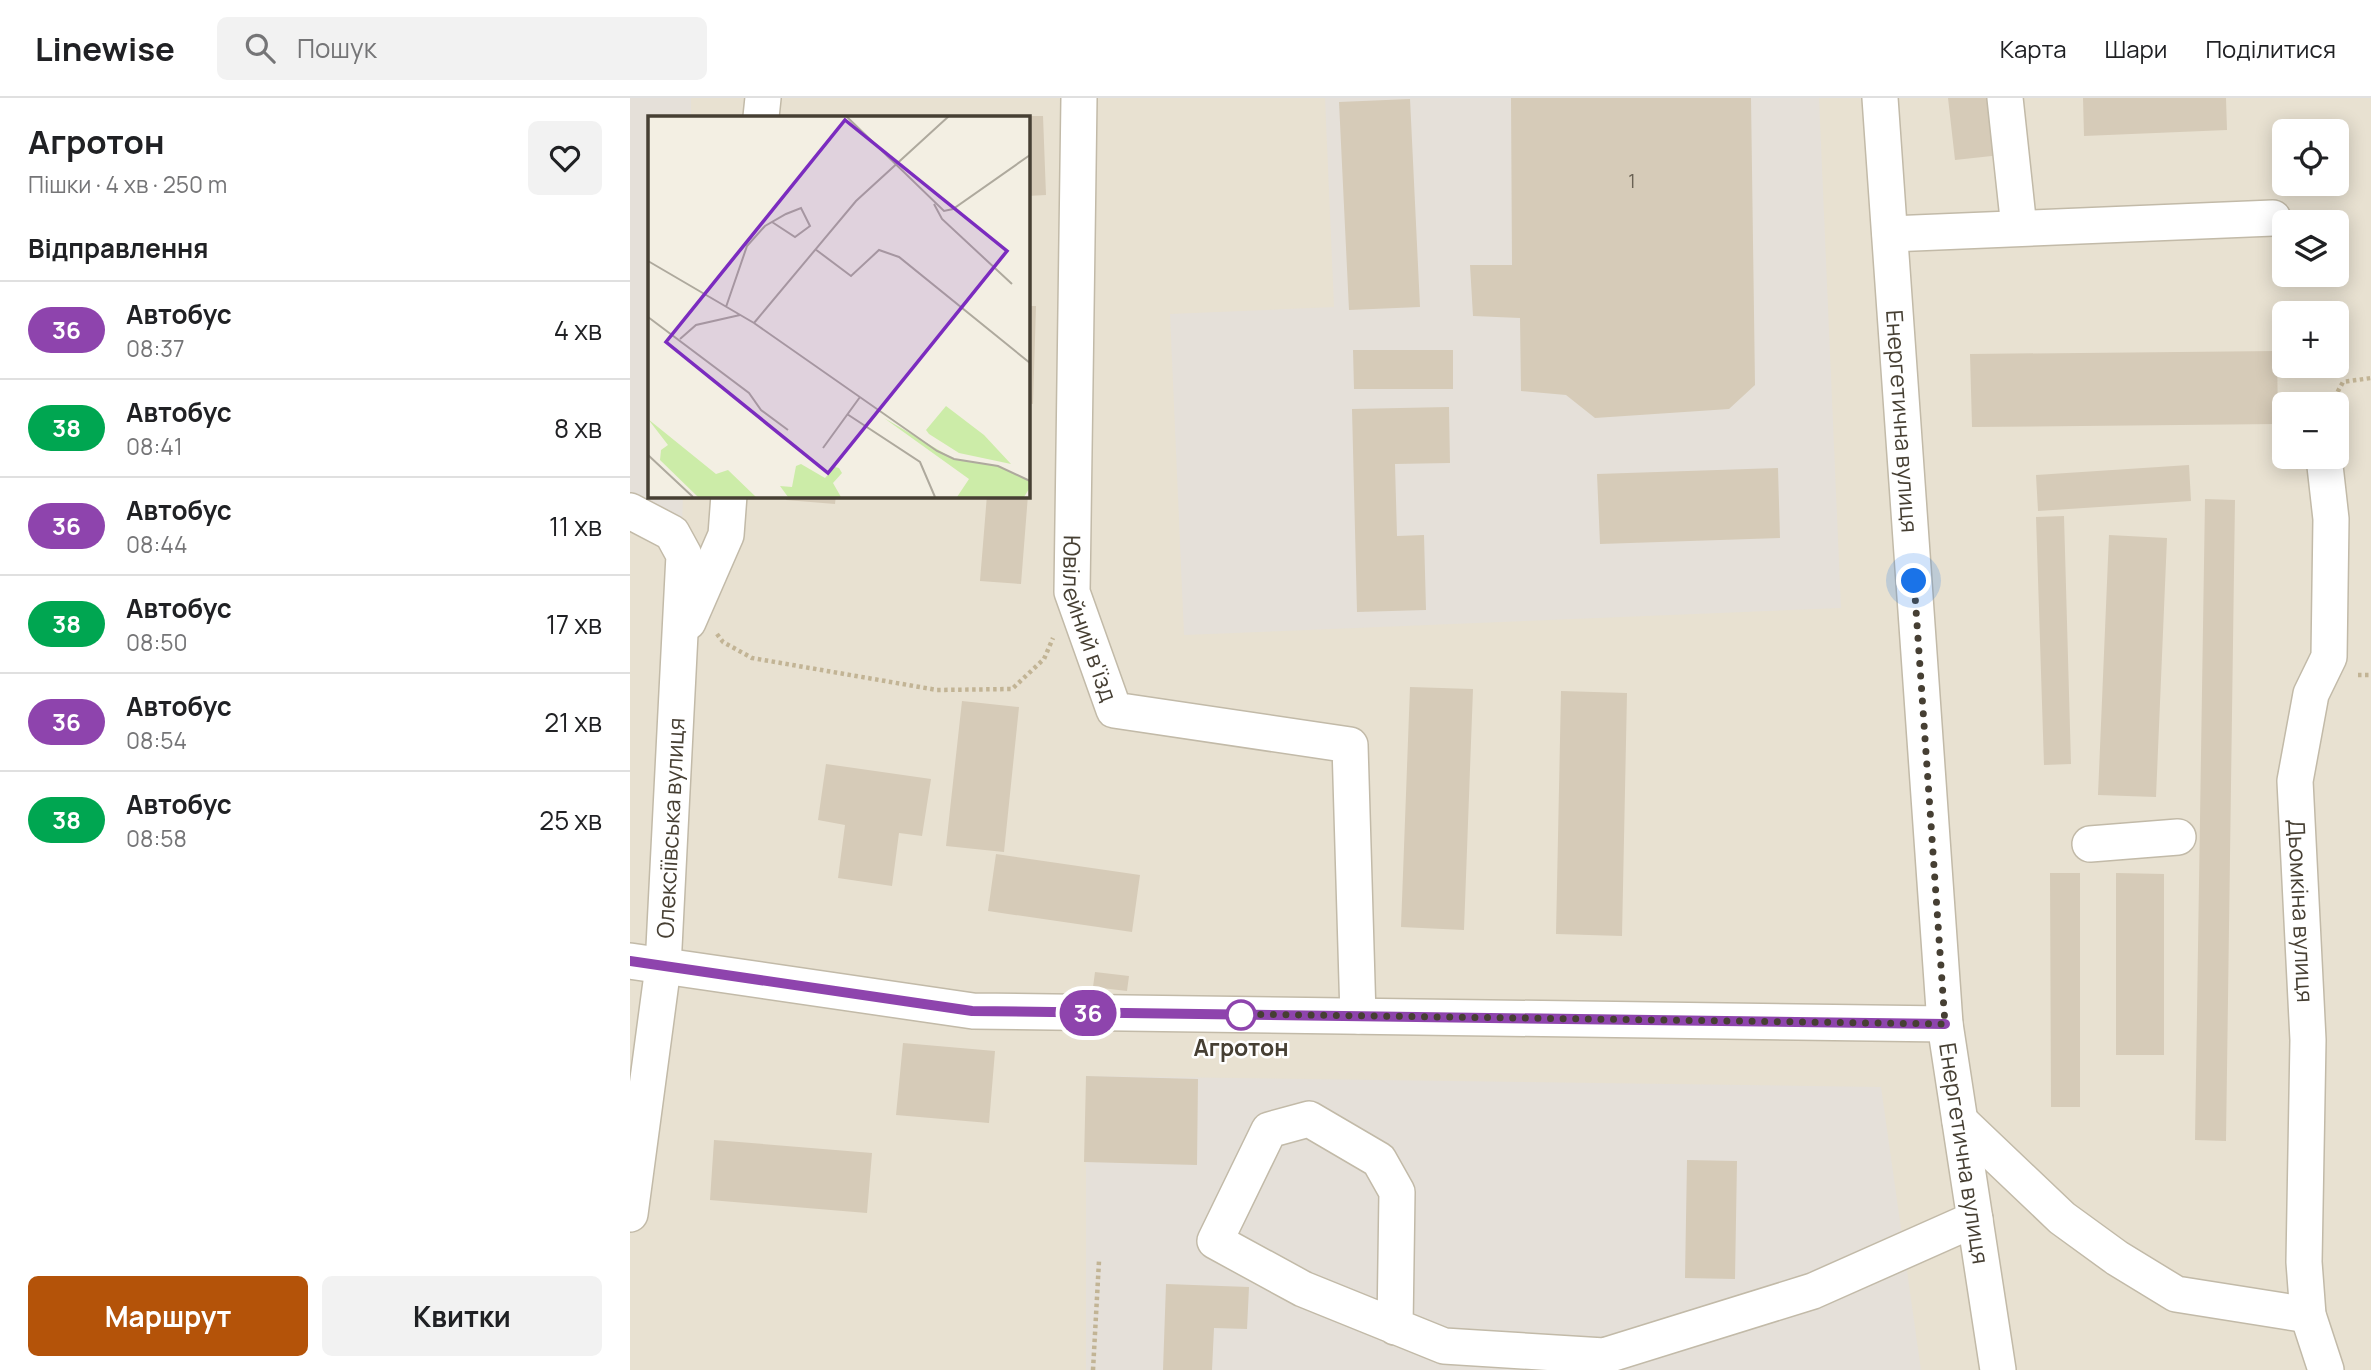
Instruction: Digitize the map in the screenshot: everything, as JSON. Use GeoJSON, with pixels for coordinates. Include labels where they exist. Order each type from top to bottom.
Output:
{"type":"FeatureCollection","features":[{"type":"Feature","properties":{"kind":"street"},"geometry":{"type":"LineString","coordinates":[[761,116],[762,98]]}},
{"type":"Feature","properties":{"kind":"street","name":"Ювілейний в'їзд"},"geometry":{"type":"LineString","coordinates":[[1079,98],[1072,592],[1114,710],[1350,745],[1358,1016]]}},
{"type":"Feature","properties":{"kind":"street","name":"Енергетична вулиця"},"geometry":{"type":"LineString","coordinates":[[1881,98],[1945,1024],[1998,1370]]}},
{"type":"Feature","properties":{"kind":"street"},"geometry":{"type":"LineString","coordinates":[[2006,98],[2020,228]]}},
{"type":"Feature","properties":{"kind":"street"},"geometry":{"type":"LineString","coordinates":[[1890,234],[2272,218]]}},
{"type":"Feature","properties":{"kind":"street","name":"Дьомкіна вулиця"},"geometry":{"type":"LineString","coordinates":[[2325,469],[2331,519],[2329,657],[2311,694],[2295,782],[2308,1040],[2304,1262],[2308,1315],[2326,1370]]}},
{"type":"Feature","properties":{"kind":"street"},"geometry":{"type":"LineString","coordinates":[[679,641],[726,535],[729,497]]}},
{"type":"Feature","properties":{"kind":"street","name":"Олексіївська вулиця"},"geometry":{"type":"LineString","coordinates":[[630,511],[672,533],[684,555],[679,641],[647,964],[630,1214]]}},
{"type":"Feature","properties":{"kind":"street"},"geometry":{"type":"LineString","coordinates":[[2090,844],[2178,837]]}},
{"type":"Feature","properties":{"kind":"street"},"geometry":{"type":"LineString","coordinates":[[647,964],[972,1011],[1945,1024]]}},
{"type":"Feature","properties":{"kind":"street"},"geometry":{"type":"LineString","coordinates":[[1395,1326],[1397,1192],[1379,1160],[1309,1119],[1269,1130],[1215,1241],[1303,1289],[1444,1346],[1604,1356],[1813,1291],[1975,1219]]}},
{"type":"Feature","properties":{"kind":"street"},"geometry":{"type":"LineString","coordinates":[[1960,1121],[2062,1218],[2117,1258],[2176,1294],[2308,1315]]}},
{"type":"Feature","properties":{"kind":"path"},"geometry":{"type":"LineString","coordinates":[[2338,392],[2343,382],[2371,378]]}},
{"type":"Feature","properties":{"kind":"path"},"geometry":{"type":"LineString","coordinates":[[694,608],[723,642],[752,658],[937,690],[1012,689],[1044,660],[1072,592]]}},
{"type":"Feature","properties":{"kind":"path"},"geometry":{"type":"LineString","coordinates":[[1093,1370],[1099,1261]]}},
{"type":"Feature","properties":{"kind":"shaded area"},"geometry":{"type":"Polygon","coordinates":[[[630,98],[2371,98],[2371,1370],[630,1370],[630,98]]]}},
{"type":"Feature","properties":{"kind":"shaded area"},"geometry":{"type":"Polygon","coordinates":[[[630,98],[691,98],[691,116],[648,116],[648,497],[683,497],[682,528],[630,513],[630,98]]]}},
{"type":"Feature","properties":{"kind":"shaded area"},"geometry":{"type":"Polygon","coordinates":[[[1325,98],[1819,98],[1841,608],[1184,635],[1170,314],[1334,307],[1325,98]]]}},
{"type":"Feature","properties":{"kind":"shaded area"},"geometry":{"type":"Polygon","coordinates":[[[1086,1076],[1881,1087],[1921,1370],[1086,1370],[1086,1076]]]}},
{"type":"Feature","properties":{"kind":"building"},"geometry":{"type":"Polygon","coordinates":[[[1511,98],[1751,98],[1755,385],[1729,409],[1595,418],[1566,395],[1521,391],[1520,318],[1473,316],[1470,265],[1512,265],[1511,98]]]}},
{"type":"Feature","properties":{"kind":"building"},"geometry":{"type":"Polygon","coordinates":[[[1948,98],[1995,98],[2001,155],[1955,160],[1948,98]]]}},
{"type":"Feature","properties":{"kind":"building"},"geometry":{"type":"Polygon","coordinates":[[[2083,98],[2226,98],[2227,130],[2084,136],[2083,98]]]}},
{"type":"Feature","properties":{"kind":"building"},"geometry":{"type":"Polygon","coordinates":[[[1410,99],[1420,307],[1349,310],[1339,102],[1410,99]]]}},
{"type":"Feature","properties":{"kind":"building"},"geometry":{"type":"Polygon","coordinates":[[[1029,116],[1043,116],[1046,195],[1029,196],[1029,116]]]}},
{"type":"Feature","properties":{"kind":"building"},"geometry":{"type":"Polygon","coordinates":[[[1029,306],[1036,306],[1033,404],[1029,403],[1029,306]]]}},
{"type":"Feature","properties":{"kind":"building"},"geometry":{"type":"Polygon","coordinates":[[[1353,350],[1453,350],[1453,389],[1354,389],[1353,350]]]}},
{"type":"Feature","properties":{"kind":"building"},"geometry":{"type":"Polygon","coordinates":[[[2272,351],[2272,378],[2277,378],[2278,392],[2272,392],[2272,424],[1972,427],[1970,354],[2272,351]]]}},
{"type":"Feature","properties":{"kind":"building"},"geometry":{"type":"Polygon","coordinates":[[[1449,407],[1450,463],[1395,464],[1397,536],[1424,535],[1426,610],[1357,612],[1352,409],[1449,407]]]}},
{"type":"Feature","properties":{"kind":"building"},"geometry":{"type":"Polygon","coordinates":[[[2189,465],[2191,501],[2038,511],[2036,475],[2189,465]]]}},
{"type":"Feature","properties":{"kind":"building"},"geometry":{"type":"Polygon","coordinates":[[[1778,468],[1780,538],[1600,544],[1597,474],[1778,468]]]}},
{"type":"Feature","properties":{"kind":"building"},"geometry":{"type":"Polygon","coordinates":[[[786,497],[836,497],[835,504],[786,500],[786,497]]]}},
{"type":"Feature","properties":{"kind":"building"},"geometry":{"type":"Polygon","coordinates":[[[987,497],[1028,497],[1021,584],[980,581],[987,497]]]}},
{"type":"Feature","properties":{"kind":"building"},"geometry":{"type":"Polygon","coordinates":[[[2205,499],[2235,500],[2226,1141],[2195,1140],[2205,499]]]}},
{"type":"Feature","properties":{"kind":"building"},"geometry":{"type":"Polygon","coordinates":[[[2064,516],[2071,764],[2044,765],[2036,517],[2064,516]]]}},
{"type":"Feature","properties":{"kind":"building"},"geometry":{"type":"Polygon","coordinates":[[[2109,535],[2167,538],[2156,797],[2098,795],[2109,535]]]}},
{"type":"Feature","properties":{"kind":"building"},"geometry":{"type":"Polygon","coordinates":[[[1410,687],[1473,689],[1464,930],[1401,927],[1410,687]]]}},
{"type":"Feature","properties":{"kind":"building"},"geometry":{"type":"Polygon","coordinates":[[[1561,691],[1627,693],[1622,936],[1556,934],[1561,691]]]}},
{"type":"Feature","properties":{"kind":"building"},"geometry":{"type":"Polygon","coordinates":[[[962,701],[1019,707],[1004,852],[946,846],[962,701]]]}},
{"type":"Feature","properties":{"kind":"building"},"geometry":{"type":"Polygon","coordinates":[[[826,764],[931,779],[922,836],[899,833],[892,886],[838,878],[845,825],[818,820],[826,764]]]}},
{"type":"Feature","properties":{"kind":"building"},"geometry":{"type":"Polygon","coordinates":[[[996,854],[1140,875],[1132,932],[988,911],[996,854]]]}},
{"type":"Feature","properties":{"kind":"building"},"geometry":{"type":"Polygon","coordinates":[[[2050,873],[2080,873],[2080,1107],[2051,1107],[2050,873]]]}},
{"type":"Feature","properties":{"kind":"building"},"geometry":{"type":"Polygon","coordinates":[[[2116,873],[2164,874],[2164,1055],[2116,1055],[2116,873]]]}},
{"type":"Feature","properties":{"kind":"building"},"geometry":{"type":"Polygon","coordinates":[[[1095,972],[1129,976],[1127,991],[1093,987],[1095,972]]]}},
{"type":"Feature","properties":{"kind":"building"},"geometry":{"type":"Polygon","coordinates":[[[903,1043],[995,1051],[989,1123],[896,1115],[903,1043]]]}},
{"type":"Feature","properties":{"kind":"building"},"geometry":{"type":"Polygon","coordinates":[[[1086,1076],[1198,1079],[1197,1165],[1084,1162],[1086,1076]]]}},
{"type":"Feature","properties":{"kind":"building"},"geometry":{"type":"Polygon","coordinates":[[[714,1140],[872,1153],[867,1213],[710,1200],[714,1140]]]}},
{"type":"Feature","properties":{"kind":"building"},"geometry":{"type":"Polygon","coordinates":[[[1687,1160],[1737,1161],[1735,1279],[1685,1278],[1687,1160]]]}},
{"type":"Feature","properties":{"kind":"building"},"geometry":{"type":"Polygon","coordinates":[[[1166,1284],[1249,1287],[1247,1329],[1214,1328],[1212,1370],[1163,1370],[1166,1284]]]}},
{"type":"Feature","properties":{"kind":"bus line","name":"36"},"geometry":{"type":"LineString","coordinates":[[630,961],[972,1011],[1945,1024]]}},
{"type":"Feature","properties":{"kind":"place","name":"Агротон"},"geometry":{"type":"Point","coordinates":[1241,1015]}},
{"type":"Feature","properties":{"kind":"route"},"geometry":{"type":"LineString","coordinates":[[1241,1015],[1232,1014],[1945,1024],[1914,581]]}}]}
